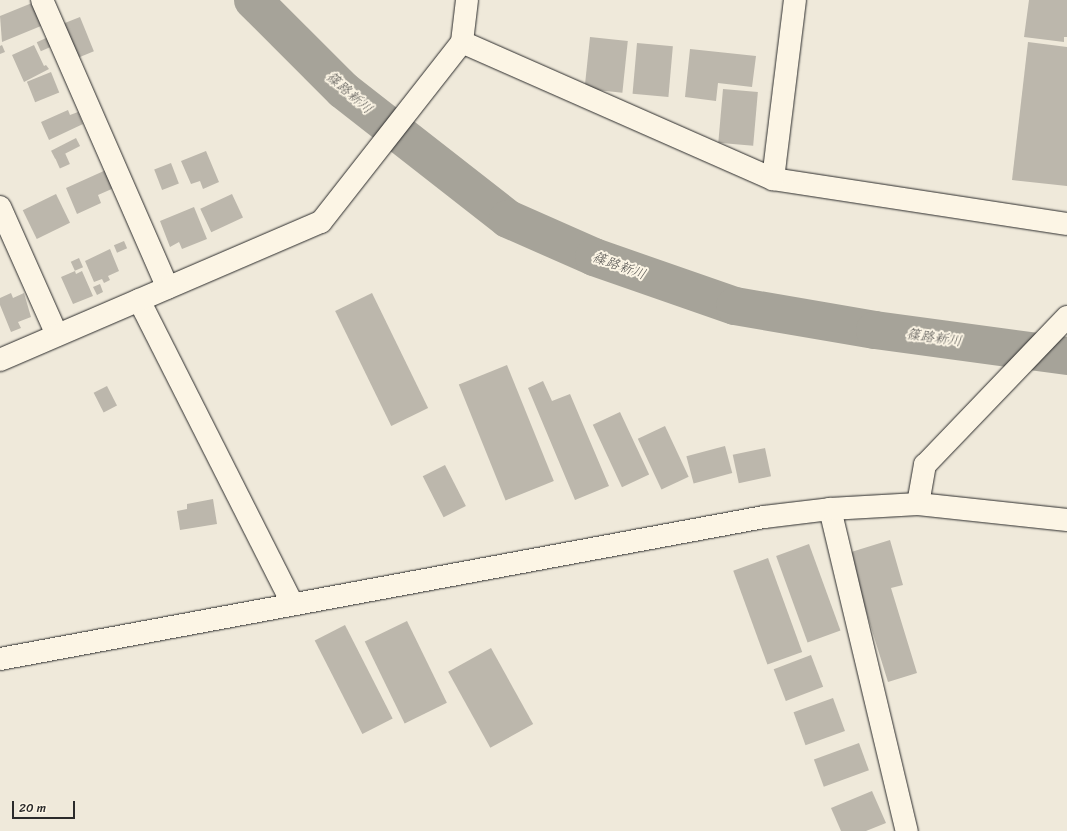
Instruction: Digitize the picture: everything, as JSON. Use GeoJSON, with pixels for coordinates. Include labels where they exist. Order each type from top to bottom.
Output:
{"type":"FeatureCollection","features":[{"type":"Feature","properties":{"kind":"street"},"geometry":{"type":"LineString","coordinates":[[42,0],[168,288]]}},
{"type":"Feature","properties":{"kind":"street"},"geometry":{"type":"LineString","coordinates":[[0,360],[321,222],[462,42],[467,0]]}},
{"type":"Feature","properties":{"kind":"street"},"geometry":{"type":"LineString","coordinates":[[773,179],[795,0]]}},
{"type":"Feature","properties":{"kind":"street"},"geometry":{"type":"LineString","coordinates":[[462,42],[773,179],[1067,224]]}},
{"type":"Feature","properties":{"kind":"street"},"geometry":{"type":"LineString","coordinates":[[0,207],[57,335]]}},
{"type":"Feature","properties":{"kind":"street"},"geometry":{"type":"LineString","coordinates":[[139,300],[292,603]]}},
{"type":"Feature","properties":{"kind":"street"},"geometry":{"type":"LineString","coordinates":[[918,504],[925,465],[1067,317]]}},
{"type":"Feature","properties":{"kind":"street"},"geometry":{"type":"LineString","coordinates":[[0,659],[292,603],[764,517],[830,509],[918,504],[1067,520]]}},
{"type":"Feature","properties":{"kind":"street"},"geometry":{"type":"LineString","coordinates":[[830,509],[907,831]]}},
{"type":"Feature","properties":{"kind":"building"},"geometry":{"type":"Polygon","coordinates":[[[1029,0],[1067,0],[1067,37],[1064,37],[1064,42],[1024,37],[1029,0]]]}},
{"type":"Feature","properties":{"kind":"building"},"geometry":{"type":"Polygon","coordinates":[[[32,3],[41,26],[2,42],[0,16],[32,3]]]}},
{"type":"Feature","properties":{"kind":"building"},"geometry":{"type":"Polygon","coordinates":[[[80,17],[94,51],[78,58],[64,23],[80,17]]]}},
{"type":"Feature","properties":{"kind":"building"},"geometry":{"type":"Polygon","coordinates":[[[55,34],[59,43],[41,51],[37,42],[55,34]]]}},
{"type":"Feature","properties":{"kind":"building"},"geometry":{"type":"Polygon","coordinates":[[[590,37],[628,41],[622,93],[585,89],[590,37]]]}},
{"type":"Feature","properties":{"kind":"building"},"geometry":{"type":"Polygon","coordinates":[[[1028,42],[1067,47],[1067,186],[1012,180],[1028,42]]]}},
{"type":"Feature","properties":{"kind":"building"},"geometry":{"type":"Polygon","coordinates":[[[637,43],[673,46],[668,97],[633,94],[637,43]]]}},
{"type":"Feature","properties":{"kind":"building"},"geometry":{"type":"Polygon","coordinates":[[[2,45],[5,52],[0,54],[0,46],[2,45]]]}},
{"type":"Feature","properties":{"kind":"building"},"geometry":{"type":"Polygon","coordinates":[[[34,45],[44,66],[46,65],[49,69],[24,82],[12,55],[34,45]]]}},
{"type":"Feature","properties":{"kind":"building"},"geometry":{"type":"Polygon","coordinates":[[[690,49],[756,56],[752,87],[718,83],[716,101],[685,97],[690,49]]]}},
{"type":"Feature","properties":{"kind":"building"},"geometry":{"type":"Polygon","coordinates":[[[51,72],[59,92],[35,102],[27,82],[51,72]]]}},
{"type":"Feature","properties":{"kind":"building"},"geometry":{"type":"Polygon","coordinates":[[[723,89],[758,92],[753,146],[718,143],[723,89]]]}},
{"type":"Feature","properties":{"kind":"building"},"geometry":{"type":"Polygon","coordinates":[[[68,110],[70,115],[78,112],[83,124],[49,140],[41,122],[68,110]]]}},
{"type":"Feature","properties":{"kind":"building"},"geometry":{"type":"Polygon","coordinates":[[[76,138],[80,146],[55,159],[51,151],[76,138]]]}},
{"type":"Feature","properties":{"kind":"building"},"geometry":{"type":"Polygon","coordinates":[[[206,151],[219,182],[203,189],[200,181],[191,184],[181,161],[206,151]]]}},
{"type":"Feature","properties":{"kind":"building"},"geometry":{"type":"Polygon","coordinates":[[[65,153],[70,164],[60,168],[55,157],[65,153]]]}},
{"type":"Feature","properties":{"kind":"building"},"geometry":{"type":"Polygon","coordinates":[[[171,163],[179,184],[162,190],[154,169],[171,163]]]}},
{"type":"Feature","properties":{"kind":"building"},"geometry":{"type":"Polygon","coordinates":[[[106,170],[114,188],[98,195],[101,203],[77,214],[66,188],[106,170]]]}},
{"type":"Feature","properties":{"kind":"building"},"geometry":{"type":"Polygon","coordinates":[[[56,194],[70,223],[37,239],[23,210],[56,194]]]}},
{"type":"Feature","properties":{"kind":"building"},"geometry":{"type":"Polygon","coordinates":[[[232,194],[243,218],[211,232],[200,209],[232,194]]]}},
{"type":"Feature","properties":{"kind":"building"},"geometry":{"type":"Polygon","coordinates":[[[194,207],[207,239],[182,249],[179,242],[170,247],[160,221],[194,207]]]}},
{"type":"Feature","properties":{"kind":"building"},"geometry":{"type":"Polygon","coordinates":[[[124,241],[127,248],[117,253],[114,245],[124,241]]]}},
{"type":"Feature","properties":{"kind":"building"},"geometry":{"type":"Polygon","coordinates":[[[110,249],[119,271],[108,276],[110,280],[104,283],[102,279],[94,282],[85,261],[110,249]]]}},
{"type":"Feature","properties":{"kind":"building"},"geometry":{"type":"Polygon","coordinates":[[[79,258],[83,267],[75,271],[71,262],[79,258]]]}},
{"type":"Feature","properties":{"kind":"building"},"geometry":{"type":"Polygon","coordinates":[[[75,271],[76,274],[82,271],[93,296],[73,304],[61,277],[75,271]]]}},
{"type":"Feature","properties":{"kind":"building"},"geometry":{"type":"Polygon","coordinates":[[[100,284],[103,292],[97,295],[93,287],[100,284]]]}},
{"type":"Feature","properties":{"kind":"building"},"geometry":{"type":"Polygon","coordinates":[[[11,293],[13,298],[24,293],[31,317],[18,322],[21,328],[11,332],[0,305],[0,298],[11,293]]]}},
{"type":"Feature","properties":{"kind":"building"},"geometry":{"type":"Polygon","coordinates":[[[372,293],[428,408],[391,426],[335,311],[372,293]]]}},
{"type":"Feature","properties":{"kind":"building"},"geometry":{"type":"Polygon","coordinates":[[[507,365],[554,481],[506,500],[459,384],[507,365]]]}},
{"type":"Feature","properties":{"kind":"building"},"geometry":{"type":"Polygon","coordinates":[[[543,381],[552,401],[570,394],[609,486],[575,500],[528,388],[543,381]]]}},
{"type":"Feature","properties":{"kind":"building"},"geometry":{"type":"Polygon","coordinates":[[[107,386],[117,406],[104,412],[94,393],[107,386]]]}},
{"type":"Feature","properties":{"kind":"building"},"geometry":{"type":"Polygon","coordinates":[[[620,412],[649,475],[622,487],[593,425],[620,412]]]}},
{"type":"Feature","properties":{"kind":"building"},"geometry":{"type":"Polygon","coordinates":[[[665,426],[689,477],[661,489],[638,439],[665,426]]]}},
{"type":"Feature","properties":{"kind":"building"},"geometry":{"type":"Polygon","coordinates":[[[725,446],[732,473],[694,483],[686,456],[725,446]]]}},
{"type":"Feature","properties":{"kind":"building"},"geometry":{"type":"Polygon","coordinates":[[[765,448],[771,476],[739,483],[733,455],[765,448]]]}},
{"type":"Feature","properties":{"kind":"building"},"geometry":{"type":"Polygon","coordinates":[[[445,465],[466,506],[444,517],[423,476],[445,465]]]}},
{"type":"Feature","properties":{"kind":"building"},"geometry":{"type":"Polygon","coordinates":[[[213,499],[217,524],[180,530],[177,511],[187,509],[187,504],[213,499]]]}},
{"type":"Feature","properties":{"kind":"building"},"geometry":{"type":"Polygon","coordinates":[[[890,540],[903,585],[891,588],[917,673],[888,682],[848,553],[890,540]]]}},
{"type":"Feature","properties":{"kind":"building"},"geometry":{"type":"Polygon","coordinates":[[[809,544],[840,630],[808,642],[776,556],[809,544]]]}},
{"type":"Feature","properties":{"kind":"building"},"geometry":{"type":"Polygon","coordinates":[[[768,558],[802,652],[767,665],[733,571],[768,558]]]}},
{"type":"Feature","properties":{"kind":"building"},"geometry":{"type":"Polygon","coordinates":[[[407,621],[447,703],[405,723],[365,642],[407,621]]]}},
{"type":"Feature","properties":{"kind":"building"},"geometry":{"type":"Polygon","coordinates":[[[345,625],[393,719],[362,734],[315,640],[345,625]]]}},
{"type":"Feature","properties":{"kind":"building"},"geometry":{"type":"Polygon","coordinates":[[[491,648],[533,724],[490,748],[448,672],[491,648]]]}},
{"type":"Feature","properties":{"kind":"building"},"geometry":{"type":"Polygon","coordinates":[[[811,655],[823,687],[786,701],[774,669],[811,655]]]}},
{"type":"Feature","properties":{"kind":"building"},"geometry":{"type":"Polygon","coordinates":[[[833,698],[845,731],[806,745],[794,712],[833,698]]]}},
{"type":"Feature","properties":{"kind":"building"},"geometry":{"type":"Polygon","coordinates":[[[859,743],[869,770],[824,787],[814,759],[859,743]]]}},
{"type":"Feature","properties":{"kind":"building"},"geometry":{"type":"Polygon","coordinates":[[[872,791],[886,823],[866,831],[841,831],[831,808],[872,791]]]}},
{"type":"Feature","properties":{"kind":"waterway","name":"篠路新川"},"geometry":{"type":"LineString","coordinates":[[253,0],[343,90],[508,219],[594,257],[735,306],[875,330],[1067,356]]}}]}
